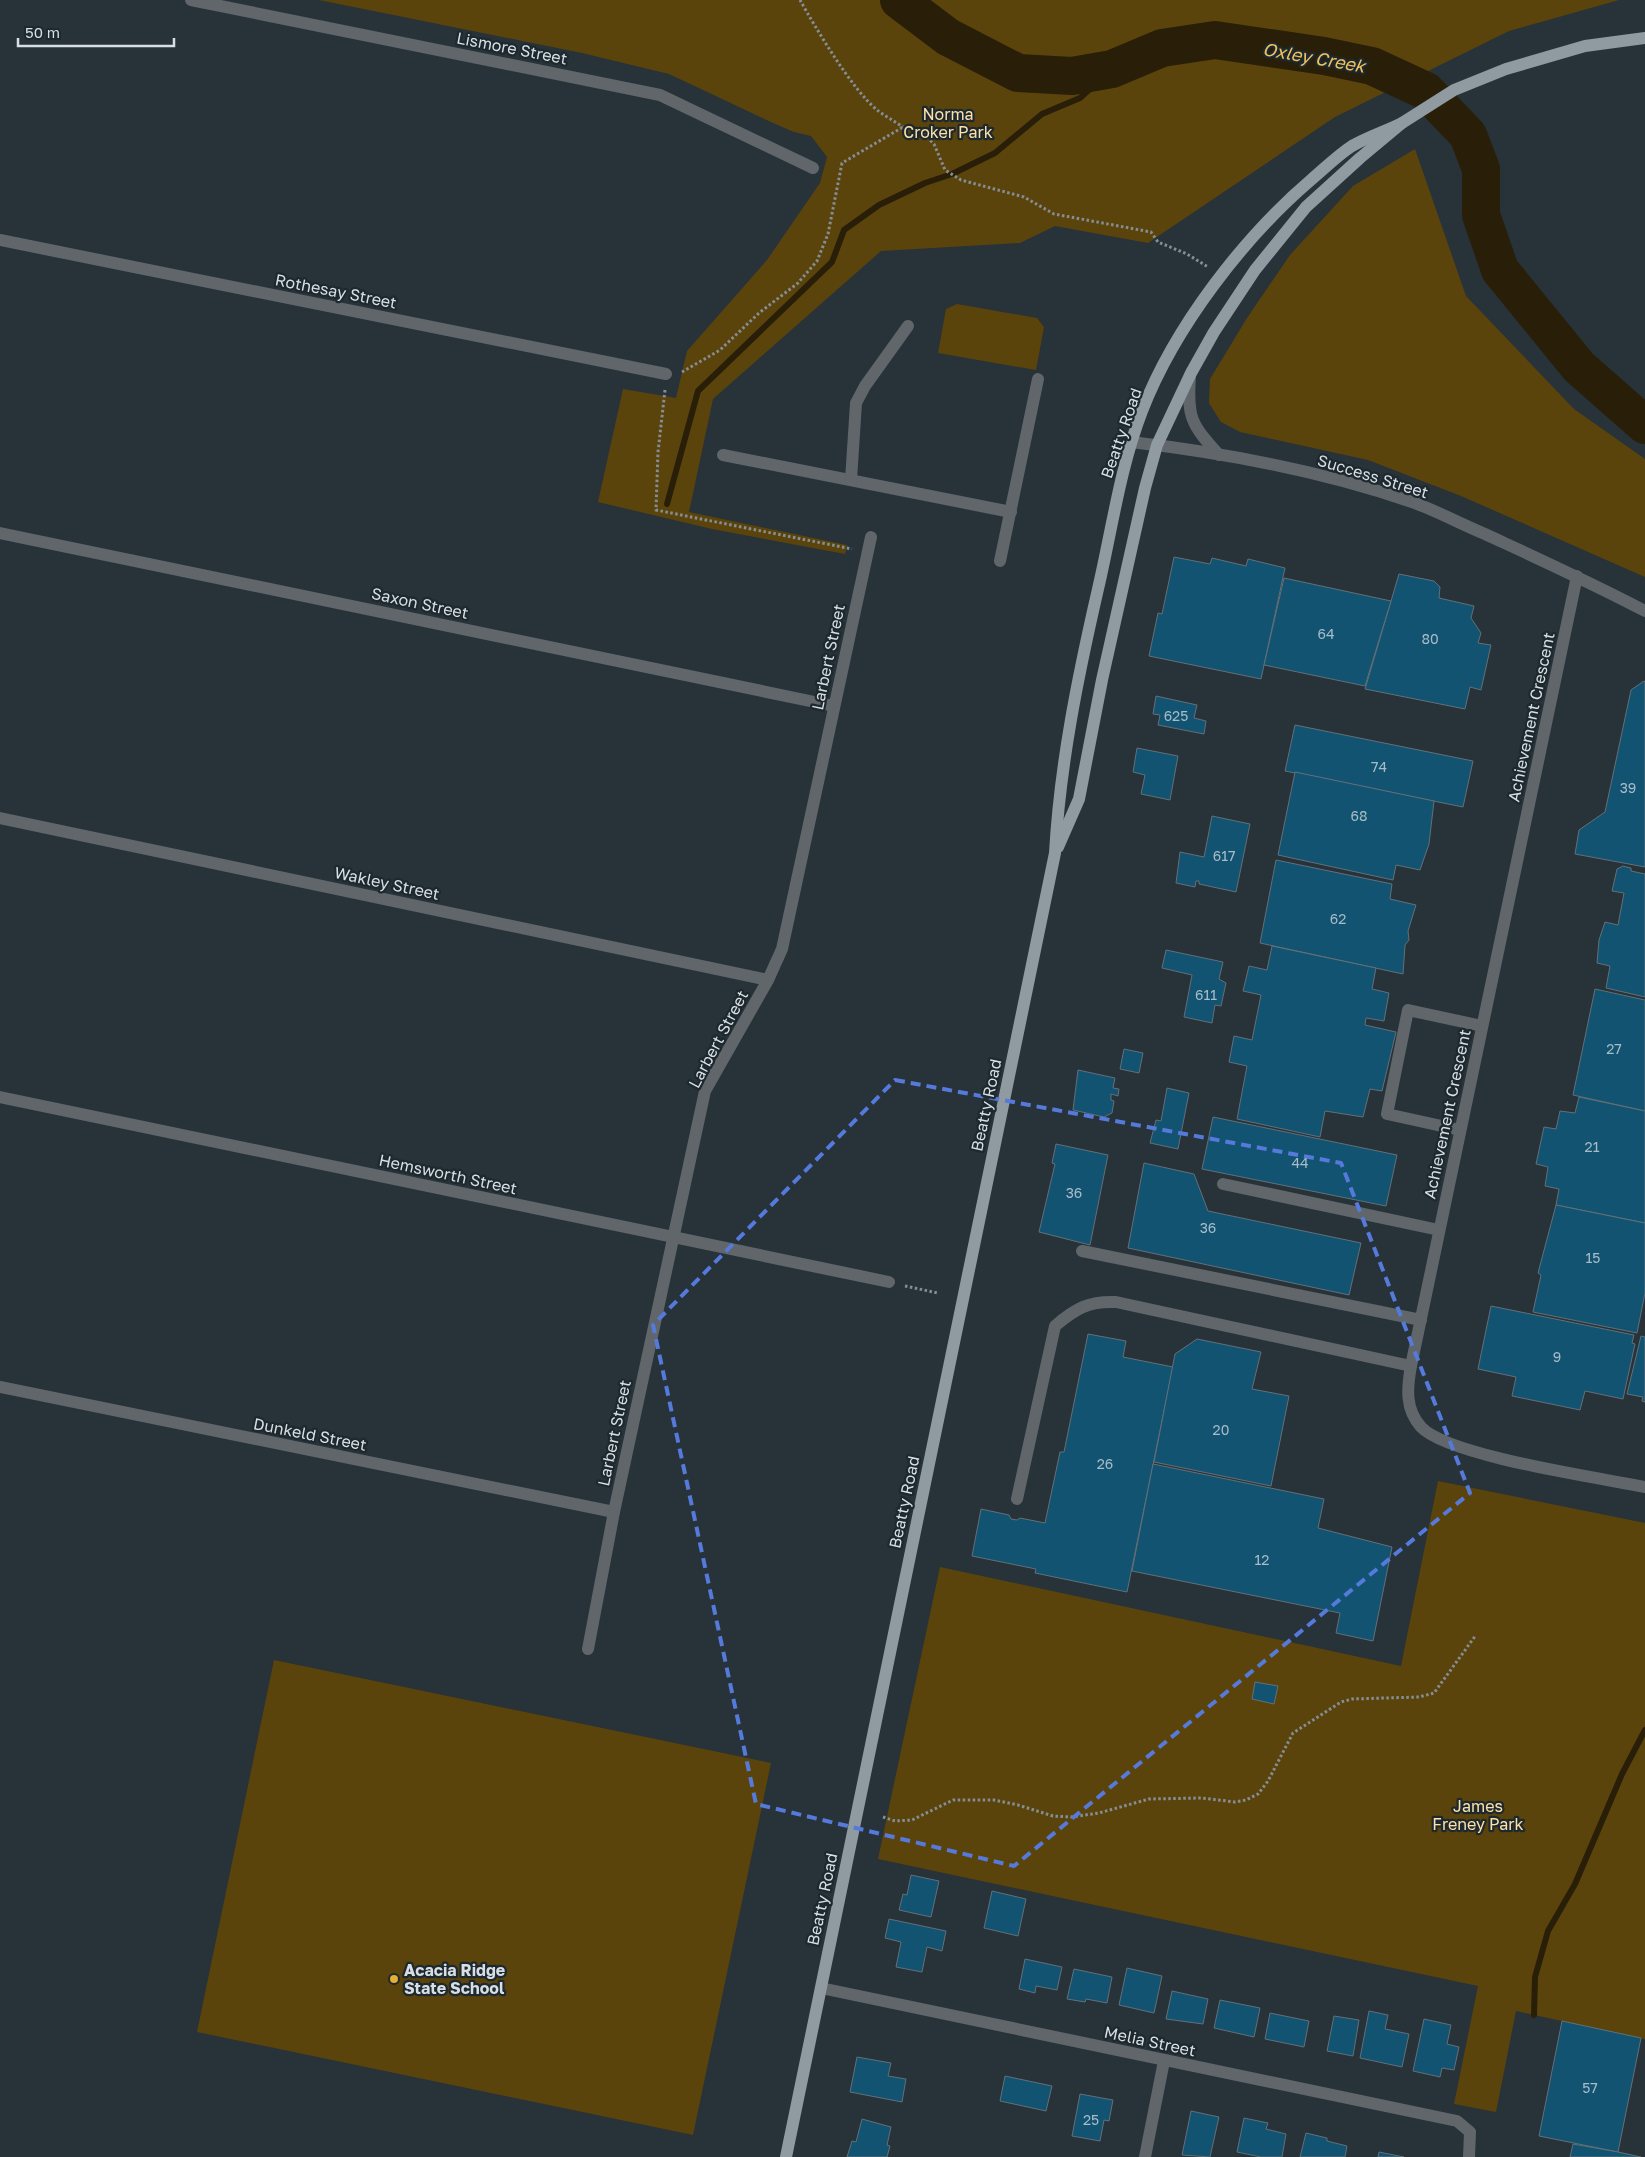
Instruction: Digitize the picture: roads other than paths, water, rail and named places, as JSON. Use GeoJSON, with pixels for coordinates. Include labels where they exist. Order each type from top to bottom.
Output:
{"type":"FeatureCollection","features":[{"type":"Feature","properties":{"kind":"main road","name":"Beatty Road"},"geometry":{"type":"LineString","coordinates":[[1055,854],[1079,799],[1102,680],[1145,488],[1157,445],[1191,373],[1214,332],[1255,270],[1306,207],[1360,158],[1402,123],[1454,90],[1506,69],[1585,46],[1645,38]]}},
{"type":"Feature","properties":{"kind":"main road","name":"Beatty Road"},"geometry":{"type":"LineString","coordinates":[[786,2157],[1055,854],[1058,798],[1078,683],[1119,489],[1131,442],[1142,409],[1185,327],[1222,276],[1287,200],[1352,146],[1402,123]]}},
{"type":"Feature","properties":{"kind":"street","name":"Lismore Street"},"geometry":{"type":"LineString","coordinates":[[191,0],[660,95],[813,168]]}},
{"type":"Feature","properties":{"kind":"street","name":"Rothesay Street"},"geometry":{"type":"LineString","coordinates":[[0,240],[666,374]]}},
{"type":"Feature","properties":{"kind":"street"},"geometry":{"type":"LineString","coordinates":[[852,480],[856,403],[865,386],[908,326]]}},
{"type":"Feature","properties":{"kind":"street"},"geometry":{"type":"LineString","coordinates":[[1191,373],[1188,407],[1198,432],[1219,455]]}},
{"type":"Feature","properties":{"kind":"street"},"geometry":{"type":"LineString","coordinates":[[1000,561],[1038,380]]}},
{"type":"Feature","properties":{"kind":"street","name":"Success Street"},"geometry":{"type":"LineString","coordinates":[[1131,442],[1219,455],[1350,483],[1414,503],[1577,576],[1645,611]]}},
{"type":"Feature","properties":{"kind":"street"},"geometry":{"type":"LineString","coordinates":[[723,455],[1011,512]]}},
{"type":"Feature","properties":{"kind":"street","name":"Saxon Street"},"geometry":{"type":"LineString","coordinates":[[0,533],[834,706]]}},
{"type":"Feature","properties":{"kind":"street","name":"Larbert Street"},"geometry":{"type":"LineString","coordinates":[[588,1649],[614,1512],[705,1091],[768,980],[782,949],[872,536]]}},
{"type":"Feature","properties":{"kind":"street","name":"Achievement Crescent"},"geometry":{"type":"LineString","coordinates":[[1577,576],[1411,1366],[1408,1405],[1421,1427],[1442,1441],[1478,1453],[1645,1487]]}},
{"type":"Feature","properties":{"kind":"street","name":"Wakley Street"},"geometry":{"type":"LineString","coordinates":[[0,818],[768,980]]}},
{"type":"Feature","properties":{"kind":"street"},"geometry":{"type":"LineString","coordinates":[[1460,1130],[1387,1114],[1408,1010],[1482,1026]]}},
{"type":"Feature","properties":{"kind":"street","name":"Hemsworth Street"},"geometry":{"type":"LineString","coordinates":[[0,1098],[889,1282]]}},
{"type":"Feature","properties":{"kind":"street"},"geometry":{"type":"LineString","coordinates":[[1223,1184],[1439,1230]]}},
{"type":"Feature","properties":{"kind":"street"},"geometry":{"type":"LineString","coordinates":[[1082,1251],[1421,1320]]}},
{"type":"Feature","properties":{"kind":"street"},"geometry":{"type":"LineString","coordinates":[[1017,1499],[1055,1326],[1073,1311],[1097,1301],[1116,1302],[1411,1366]]}},
{"type":"Feature","properties":{"kind":"street","name":"Dunkeld Street"},"geometry":{"type":"LineString","coordinates":[[0,1387],[614,1512]]}},
{"type":"Feature","properties":{"kind":"street","name":"Melia Street"},"geometry":{"type":"LineString","coordinates":[[821,1988],[1457,2122],[1470,2132],[1468,2157]]}},
{"type":"Feature","properties":{"kind":"street"},"geometry":{"type":"LineString","coordinates":[[1145,2157],[1164,2061]]}},
{"type":"Feature","properties":{"kind":"waterway","name":"Oxley Creek"},"geometry":{"type":"LineString","coordinates":[[899,0],[948,37],[1018,73],[1072,76],[1112,69],[1162,48],[1215,40],[1324,56],[1372,66],[1426,91],[1468,135],[1481,169],[1481,215],[1500,270],[1579,367],[1645,425]]}},
{"type":"Feature","properties":{"kind":"waterway"},"geometry":{"type":"LineString","coordinates":[[667,504],[698,391],[832,262],[844,230],[879,205],[925,183],[952,174],[995,153],[1042,114],[1080,98],[1112,69]]}},
{"type":"Feature","properties":{"kind":"waterway"},"geometry":{"type":"LineString","coordinates":[[1534,2015],[1535,1977],[1548,1931],[1575,1884],[1622,1774],[1645,1730]]}},
{"type":"Feature","properties":{"kind":"place","name":"Acacia Ridge State School"},"geometry":{"type":"Point","coordinates":[394,1979]}},
{"type":"Feature","properties":{"kind":"park label","name":"Norma Croker Park"},"geometry":{"type":"Point","coordinates":[948,123]}},
{"type":"Feature","properties":{"kind":"park label","name":"James Freney Park"},"geometry":{"type":"Point","coordinates":[1478,1815]}}]}
